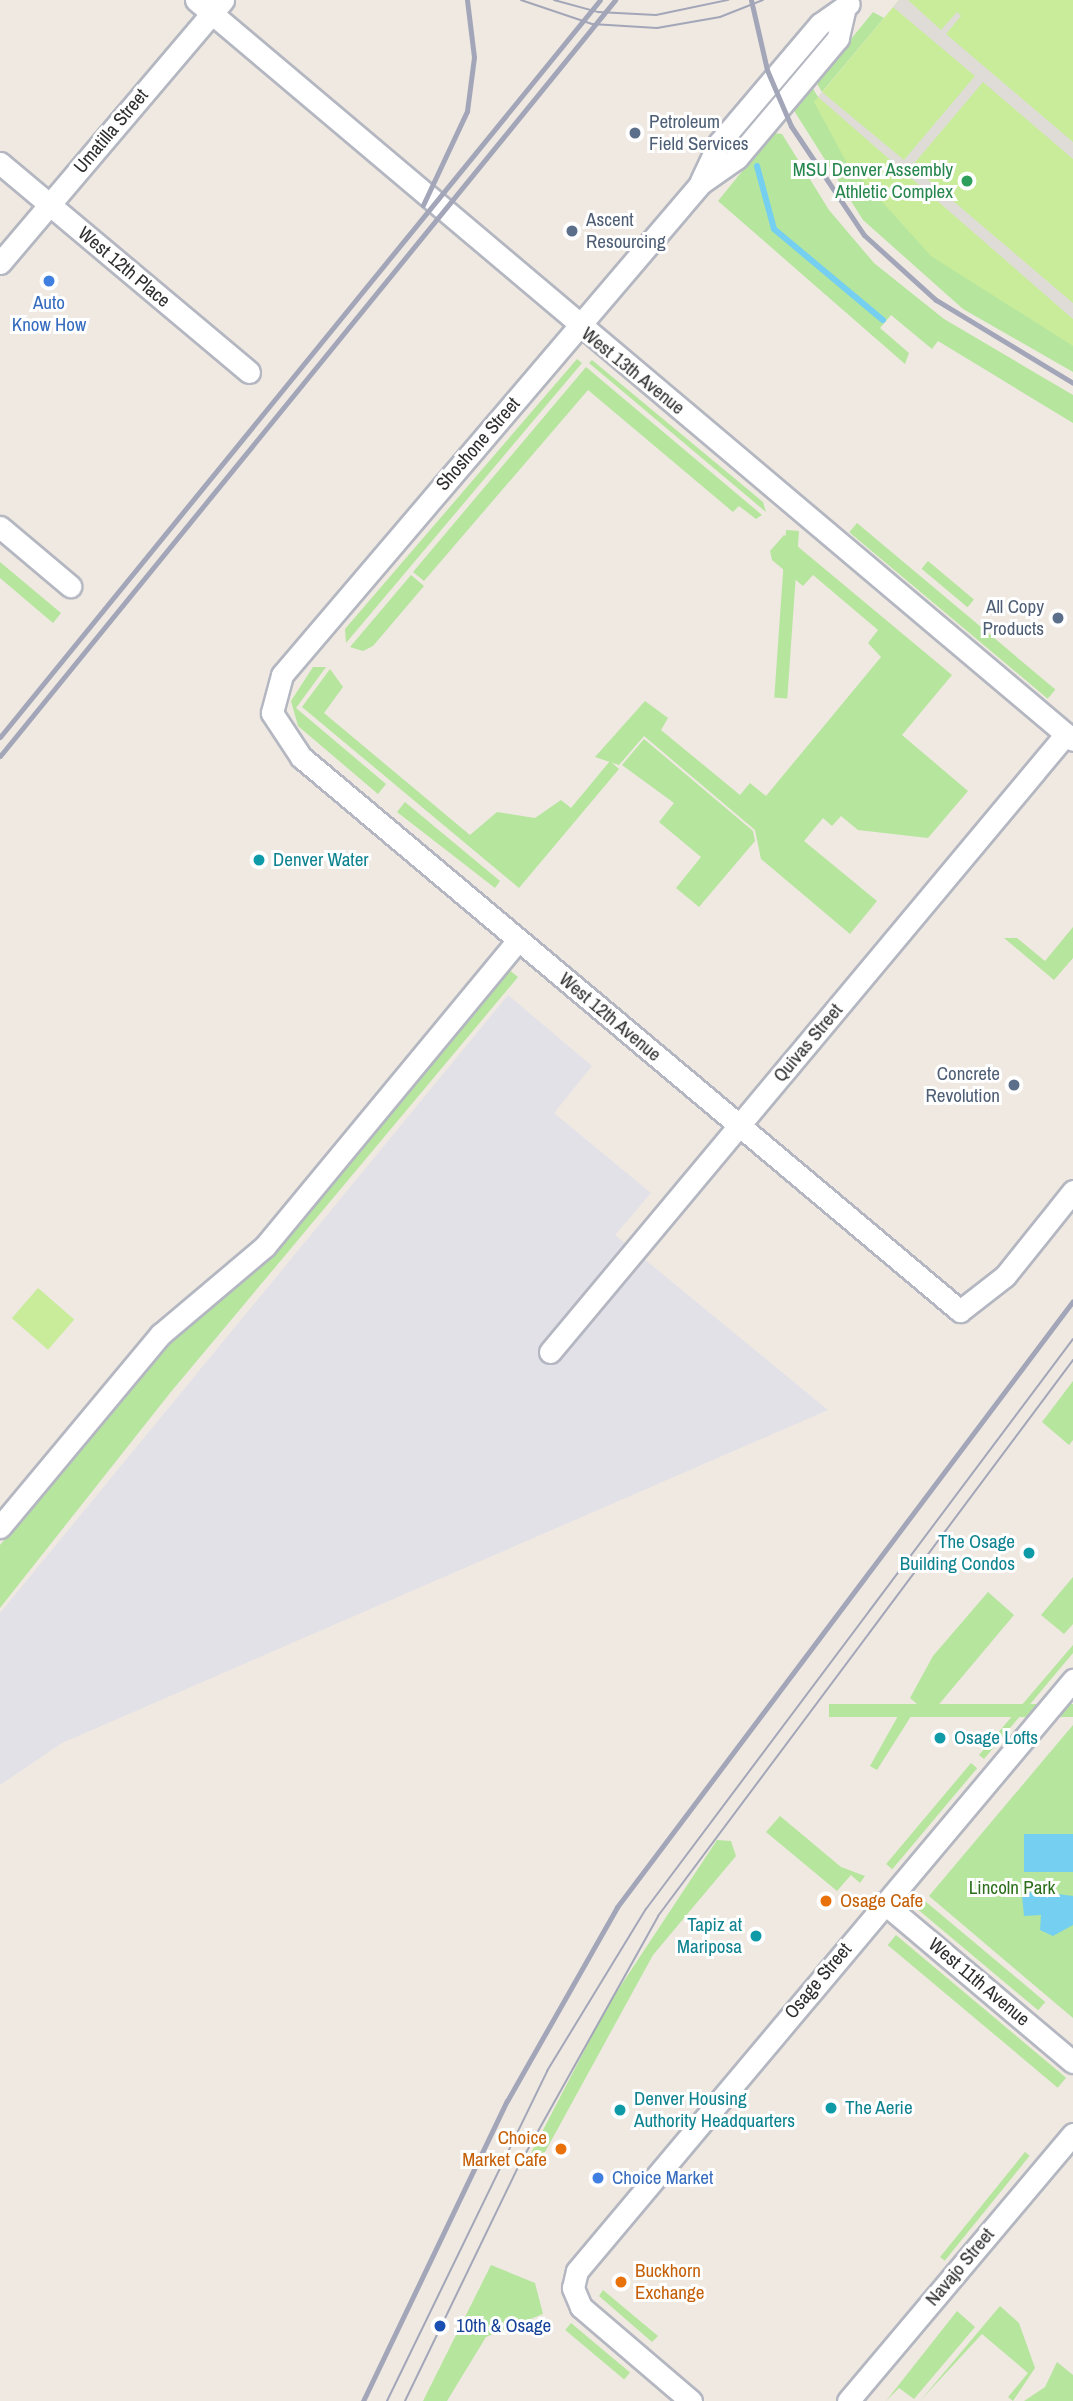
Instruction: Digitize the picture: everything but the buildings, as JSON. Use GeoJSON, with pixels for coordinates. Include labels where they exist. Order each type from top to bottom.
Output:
{"type":"FeatureCollection","features":[{"type":"Feature","properties":{"kind":"street","name":"Umatilla Street"},"geometry":{"type":"LineString","coordinates":[[0,263],[210,4]]}},
{"type":"Feature","properties":{"kind":"street","name":"West 13th Avenue"},"geometry":{"type":"LineString","coordinates":[[210,4],[580,327],[1070,737]]}},
{"type":"Feature","properties":{"kind":"street","name":"Shoshone Street"},"geometry":{"type":"LineString","coordinates":[[272,713],[282,675],[701,183],[737,158],[838,38],[848,6]]}},
{"type":"Feature","properties":{"kind":"street","name":"West 12th Place"},"geometry":{"type":"LineString","coordinates":[[0,163],[248,372]]}},
{"type":"Feature","properties":{"kind":"street"},"geometry":{"type":"LineString","coordinates":[[0,527],[70,586]]}},
{"type":"Feature","properties":{"kind":"street","name":"West 12th Avenue"},"geometry":{"type":"LineString","coordinates":[[272,713],[301,757],[960,1311],[1005,1276],[1073,1191]]}},
{"type":"Feature","properties":{"kind":"street","name":"Quivas Street"},"geometry":{"type":"LineString","coordinates":[[550,1352],[1070,737]]}},
{"type":"Feature","properties":{"kind":"street"},"geometry":{"type":"LineString","coordinates":[[0,1527],[161,1334],[265,1246],[518,940]]}},
{"type":"Feature","properties":{"kind":"street","name":"Osage Street"},"geometry":{"type":"LineString","coordinates":[[691,2401],[589,2315],[573,2288],[583,2262],[1073,1680]]}},
{"type":"Feature","properties":{"kind":"street","name":"West 11th Avenue"},"geometry":{"type":"LineString","coordinates":[[884,1903],[1073,2062]]}},
{"type":"Feature","properties":{"kind":"street","name":"Navajo Street"},"geometry":{"type":"LineString","coordinates":[[848,2401],[1073,2134]]}},
{"type":"Feature","properties":{"kind":"shaded area"},"geometry":{"type":"Polygon","coordinates":[[[899,0],[908,0],[941,30],[957,12],[961,16],[946,34],[1073,142],[1073,159],[983,82],[912,166],[1073,303],[1073,319],[818,97],[822,92],[904,160],[975,76],[893,7],[899,0]]]}},
{"type":"Feature","properties":{"kind":"shaded area"},"geometry":{"type":"Polygon","coordinates":[[[508,995],[592,1066],[554,1113],[651,1193],[615,1235],[828,1410],[62,1743],[0,1785],[0,1613],[508,995]]]}},
{"type":"Feature","properties":{"kind":"green space","name":"MSU Denver Assembly Athletic Complex"},"geometry":{"type":"Polygon","coordinates":[[[899,0],[1073,0],[1073,346],[931,256],[847,163],[814,102],[899,0]]]}},
{"type":"Feature","properties":{"kind":"green space"},"geometry":{"type":"Polygon","coordinates":[[[873,12],[884,18],[822,92],[816,82],[873,12]]]}},
{"type":"Feature","properties":{"kind":"green space"},"geometry":{"type":"Polygon","coordinates":[[[812,87],[824,107],[1073,319],[1073,372],[963,309],[863,220],[793,109],[812,87]]]}},
{"type":"Feature","properties":{"kind":"green space"},"geometry":{"type":"Polygon","coordinates":[[[773,133],[782,134],[829,210],[874,263],[944,319],[1073,395],[1073,423],[938,341],[932,349],[891,315],[880,328],[909,353],[905,364],[718,201],[773,133]]]}},
{"type":"Feature","properties":{"kind":"green space"},"geometry":{"type":"Polygon","coordinates":[[[577,359],[582,363],[346,643],[345,629],[577,359]]]}},
{"type":"Feature","properties":{"kind":"green space"},"geometry":{"type":"Polygon","coordinates":[[[592,360],[763,502],[766,512],[589,363],[592,360]]]}},
{"type":"Feature","properties":{"kind":"green space"},"geometry":{"type":"Polygon","coordinates":[[[586,367],[762,515],[756,519],[739,506],[733,512],[588,390],[424,581],[413,572],[586,367]]]}},
{"type":"Feature","properties":{"kind":"green space"},"geometry":{"type":"Polygon","coordinates":[[[857,523],[1055,689],[1048,699],[849,532],[857,523]]]}},
{"type":"Feature","properties":{"kind":"green space"},"geometry":{"type":"Polygon","coordinates":[[[786,530],[799,531],[787,698],[774,698],[786,530]]]}},
{"type":"Feature","properties":{"kind":"green space"},"geometry":{"type":"Polygon","coordinates":[[[784,535],[952,675],[902,735],[968,791],[928,838],[858,830],[841,816],[832,826],[823,818],[804,841],[877,901],[850,934],[761,859],[755,830],[644,736],[619,765],[595,757],[645,701],[668,718],[661,730],[740,795],[750,783],[766,796],[881,657],[868,643],[878,630],[813,575],[803,586],[772,560],[770,551],[784,535]]]}},
{"type":"Feature","properties":{"kind":"green space"},"geometry":{"type":"Polygon","coordinates":[[[928,561],[974,600],[968,607],[922,569],[928,561]]]}},
{"type":"Feature","properties":{"kind":"green space"},"geometry":{"type":"Polygon","coordinates":[[[0,562],[61,613],[53,623],[0,578],[0,562]]]}},
{"type":"Feature","properties":{"kind":"green space"},"geometry":{"type":"Polygon","coordinates":[[[411,575],[424,586],[373,646],[363,651],[350,647],[411,575]]]}},
{"type":"Feature","properties":{"kind":"green space"},"geometry":{"type":"Polygon","coordinates":[[[313,667],[326,667],[296,708],[386,784],[378,794],[298,726],[291,701],[313,667]]]}},
{"type":"Feature","properties":{"kind":"green space"},"geometry":{"type":"Polygon","coordinates":[[[330,669],[343,687],[324,713],[470,835],[497,812],[535,818],[561,800],[571,808],[610,761],[619,769],[519,888],[302,707],[330,669]]]}},
{"type":"Feature","properties":{"kind":"green space"},"geometry":{"type":"Polygon","coordinates":[[[644,739],[753,831],[755,841],[699,907],[676,888],[701,857],[659,822],[674,803],[622,765],[644,739]]]}},
{"type":"Feature","properties":{"kind":"green space"},"geometry":{"type":"Polygon","coordinates":[[[405,802],[500,881],[495,888],[397,812],[405,802]]]}},
{"type":"Feature","properties":{"kind":"green space"},"geometry":{"type":"Polygon","coordinates":[[[1073,927],[1073,958],[1054,980],[1004,938],[1017,938],[1045,961],[1073,927]]]}},
{"type":"Feature","properties":{"kind":"green space"},"geometry":{"type":"Polygon","coordinates":[[[508,969],[518,977],[170,1393],[0,1608],[0,1545],[169,1343],[265,1264],[508,969]]]}},
{"type":"Feature","properties":{"kind":"green space"},"geometry":{"type":"Polygon","coordinates":[[[38,1288],[74,1319],[48,1350],[12,1318],[38,1288]]]}},
{"type":"Feature","properties":{"kind":"green space"},"geometry":{"type":"Polygon","coordinates":[[[1073,1381],[1073,1440],[1069,1445],[1042,1422],[1073,1381]]]}},
{"type":"Feature","properties":{"kind":"green space"},"geometry":{"type":"Polygon","coordinates":[[[1073,1577],[1073,1624],[1064,1634],[1041,1615],[1073,1577]]]}},
{"type":"Feature","properties":{"kind":"green space"},"geometry":{"type":"Polygon","coordinates":[[[988,1592],[1014,1615],[930,1715],[910,1698],[933,1656],[988,1592]]]}},
{"type":"Feature","properties":{"kind":"green space"},"geometry":{"type":"Polygon","coordinates":[[[1073,1645],[1073,1653],[984,1759],[979,1755],[1073,1645]]]}},
{"type":"Feature","properties":{"kind":"green space"},"geometry":{"type":"Polygon","coordinates":[[[829,1704],[1073,1704],[1073,1717],[829,1717],[829,1704]]]}},
{"type":"Feature","properties":{"kind":"green space"},"geometry":{"type":"Polygon","coordinates":[[[903,1707],[913,1713],[877,1770],[870,1766],[903,1707]]]}},
{"type":"Feature","properties":{"kind":"green space","name":"Lincoln Park"},"geometry":{"type":"Polygon","coordinates":[[[1073,1725],[1073,2018],[929,1896],[1073,1725]]]}},
{"type":"Feature","properties":{"kind":"green space"},"geometry":{"type":"Polygon","coordinates":[[[971,1763],[977,1768],[892,1869],[886,1864],[971,1763]]]}},
{"type":"Feature","properties":{"kind":"green space"},"geometry":{"type":"Polygon","coordinates":[[[780,1816],[841,1867],[865,1876],[860,1883],[851,1875],[837,1891],[766,1832],[780,1816]]]}},
{"type":"Feature","properties":{"kind":"green space"},"geometry":{"type":"Polygon","coordinates":[[[717,1840],[731,1841],[736,1856],[653,1955],[545,2152],[529,2157],[608,2005],[717,1840]]]}},
{"type":"Feature","properties":{"kind":"green space"},"geometry":{"type":"Polygon","coordinates":[[[925,1901],[1045,2002],[1038,2010],[918,1909],[925,1901]]]}},
{"type":"Feature","properties":{"kind":"green space"},"geometry":{"type":"Polygon","coordinates":[[[896,1935],[1066,2078],[1058,2088],[888,1945],[896,1935]]]}},
{"type":"Feature","properties":{"kind":"green space"},"geometry":{"type":"Polygon","coordinates":[[[1025,2152],[1030,2156],[945,2261],[940,2257],[1025,2152]]]}},
{"type":"Feature","properties":{"kind":"green space"},"geometry":{"type":"Polygon","coordinates":[[[491,2265],[535,2283],[543,2314],[486,2337],[447,2401],[423,2401],[491,2265]]]}},
{"type":"Feature","properties":{"kind":"green space"},"geometry":{"type":"Polygon","coordinates":[[[603,2290],[658,2336],[652,2342],[599,2296],[603,2290]]]}},
{"type":"Feature","properties":{"kind":"green space"},"geometry":{"type":"Polygon","coordinates":[[[1000,2306],[1019,2323],[1035,2368],[1013,2401],[1008,2397],[1028,2373],[982,2334],[920,2401],[1000,2306]]]}},
{"type":"Feature","properties":{"kind":"green space"},"geometry":{"type":"Polygon","coordinates":[[[957,2311],[975,2327],[914,2399],[899,2388],[886,2401],[957,2311]]]}},
{"type":"Feature","properties":{"kind":"green space"},"geometry":{"type":"Polygon","coordinates":[[[571,2323],[630,2372],[624,2379],[565,2330],[571,2323]]]}},
{"type":"Feature","properties":{"kind":"green space"},"geometry":{"type":"Polygon","coordinates":[[[1057,2362],[1073,2375],[1073,2401],[1024,2401],[1045,2387],[1057,2362]]]}},
{"type":"Feature","properties":{"kind":"water"},"geometry":{"type":"Polygon","coordinates":[[[1024,1834],[1073,1834],[1073,1872],[1024,1872],[1024,1834]]]}},
{"type":"Feature","properties":{"kind":"water"},"geometry":{"type":"Polygon","coordinates":[[[1049,1886],[1050,1893],[1073,1896],[1073,1925],[1053,1936],[1040,1930],[1041,1915],[1024,1916],[1022,1895],[1049,1886]]]}},
{"type":"Feature","properties":{"kind":"waterway"},"geometry":{"type":"LineString","coordinates":[[757,166],[774,229],[883,320]]}},
{"type":"Feature","properties":{"kind":"tram line"},"geometry":{"type":"LineString","coordinates":[[521,0],[592,24],[657,28],[720,17],[763,0]]}},
{"type":"Feature","properties":{"kind":"tram line"},"geometry":{"type":"LineString","coordinates":[[554,0],[598,12],[656,15],[728,0]]}},
{"type":"Feature","properties":{"kind":"tram line"},"geometry":{"type":"LineString","coordinates":[[387,2401],[547,2071],[646,1909],[1073,1339]]}},
{"type":"Feature","properties":{"kind":"tram line"},"geometry":{"type":"LineString","coordinates":[[405,2401],[518,2167],[658,1916],[1073,1360]]}},
{"type":"Feature","properties":{"kind":"railway"},"geometry":{"type":"LineString","coordinates":[[423,205],[467,111],[474,57],[467,0]]}},
{"type":"Feature","properties":{"kind":"railway"},"geometry":{"type":"LineString","coordinates":[[0,737],[600,0]]}},
{"type":"Feature","properties":{"kind":"railway"},"geometry":{"type":"LineString","coordinates":[[0,756],[615,0]]}},
{"type":"Feature","properties":{"kind":"railway"},"geometry":{"type":"LineString","coordinates":[[751,0],[767,70],[791,126],[864,235],[936,300],[1073,383]]}},
{"type":"Feature","properties":{"kind":"railway"},"geometry":{"type":"LineString","coordinates":[[363,2401],[507,2101],[617,1907],[1073,1301]]}},
{"type":"Feature","properties":{"kind":"place","name":"Petroleum Field Services"},"geometry":{"type":"Point","coordinates":[635,133]}},
{"type":"Feature","properties":{"kind":"place","name":"MSU Denver Assembly Athletic Complex"},"geometry":{"type":"Point","coordinates":[967,181]}},
{"type":"Feature","properties":{"kind":"place","name":"Ascent Resourcing"},"geometry":{"type":"Point","coordinates":[572,231]}},
{"type":"Feature","properties":{"kind":"place","name":"Auto Know How"},"geometry":{"type":"Point","coordinates":[49,281]}},
{"type":"Feature","properties":{"kind":"place","name":"All Copy Products"},"geometry":{"type":"Point","coordinates":[1058,618]}},
{"type":"Feature","properties":{"kind":"place","name":"Denver Water"},"geometry":{"type":"Point","coordinates":[259,860]}},
{"type":"Feature","properties":{"kind":"place","name":"Concrete Revolution"},"geometry":{"type":"Point","coordinates":[1014,1085]}},
{"type":"Feature","properties":{"kind":"place","name":"The Osage Building Condos"},"geometry":{"type":"Point","coordinates":[1029,1553]}},
{"type":"Feature","properties":{"kind":"place","name":"Osage Lofts"},"geometry":{"type":"Point","coordinates":[940,1738]}},
{"type":"Feature","properties":{"kind":"place","name":"Osage Cafe"},"geometry":{"type":"Point","coordinates":[826,1901]}},
{"type":"Feature","properties":{"kind":"place","name":"Tapiz at Mariposa"},"geometry":{"type":"Point","coordinates":[756,1936]}},
{"type":"Feature","properties":{"kind":"place","name":"The Aerie"},"geometry":{"type":"Point","coordinates":[831,2108]}},
{"type":"Feature","properties":{"kind":"place","name":"Denver Housing Authority Headquarters"},"geometry":{"type":"Point","coordinates":[620,2110]}},
{"type":"Feature","properties":{"kind":"place","name":"Choice Market Cafe"},"geometry":{"type":"Point","coordinates":[561,2149]}},
{"type":"Feature","properties":{"kind":"place","name":"Choice Market"},"geometry":{"type":"Point","coordinates":[598,2178]}},
{"type":"Feature","properties":{"kind":"place","name":"Buckhorn Exchange"},"geometry":{"type":"Point","coordinates":[621,2282]}},
{"type":"Feature","properties":{"kind":"place","name":"10th & Osage"},"geometry":{"type":"Point","coordinates":[440,2326]}}]}
